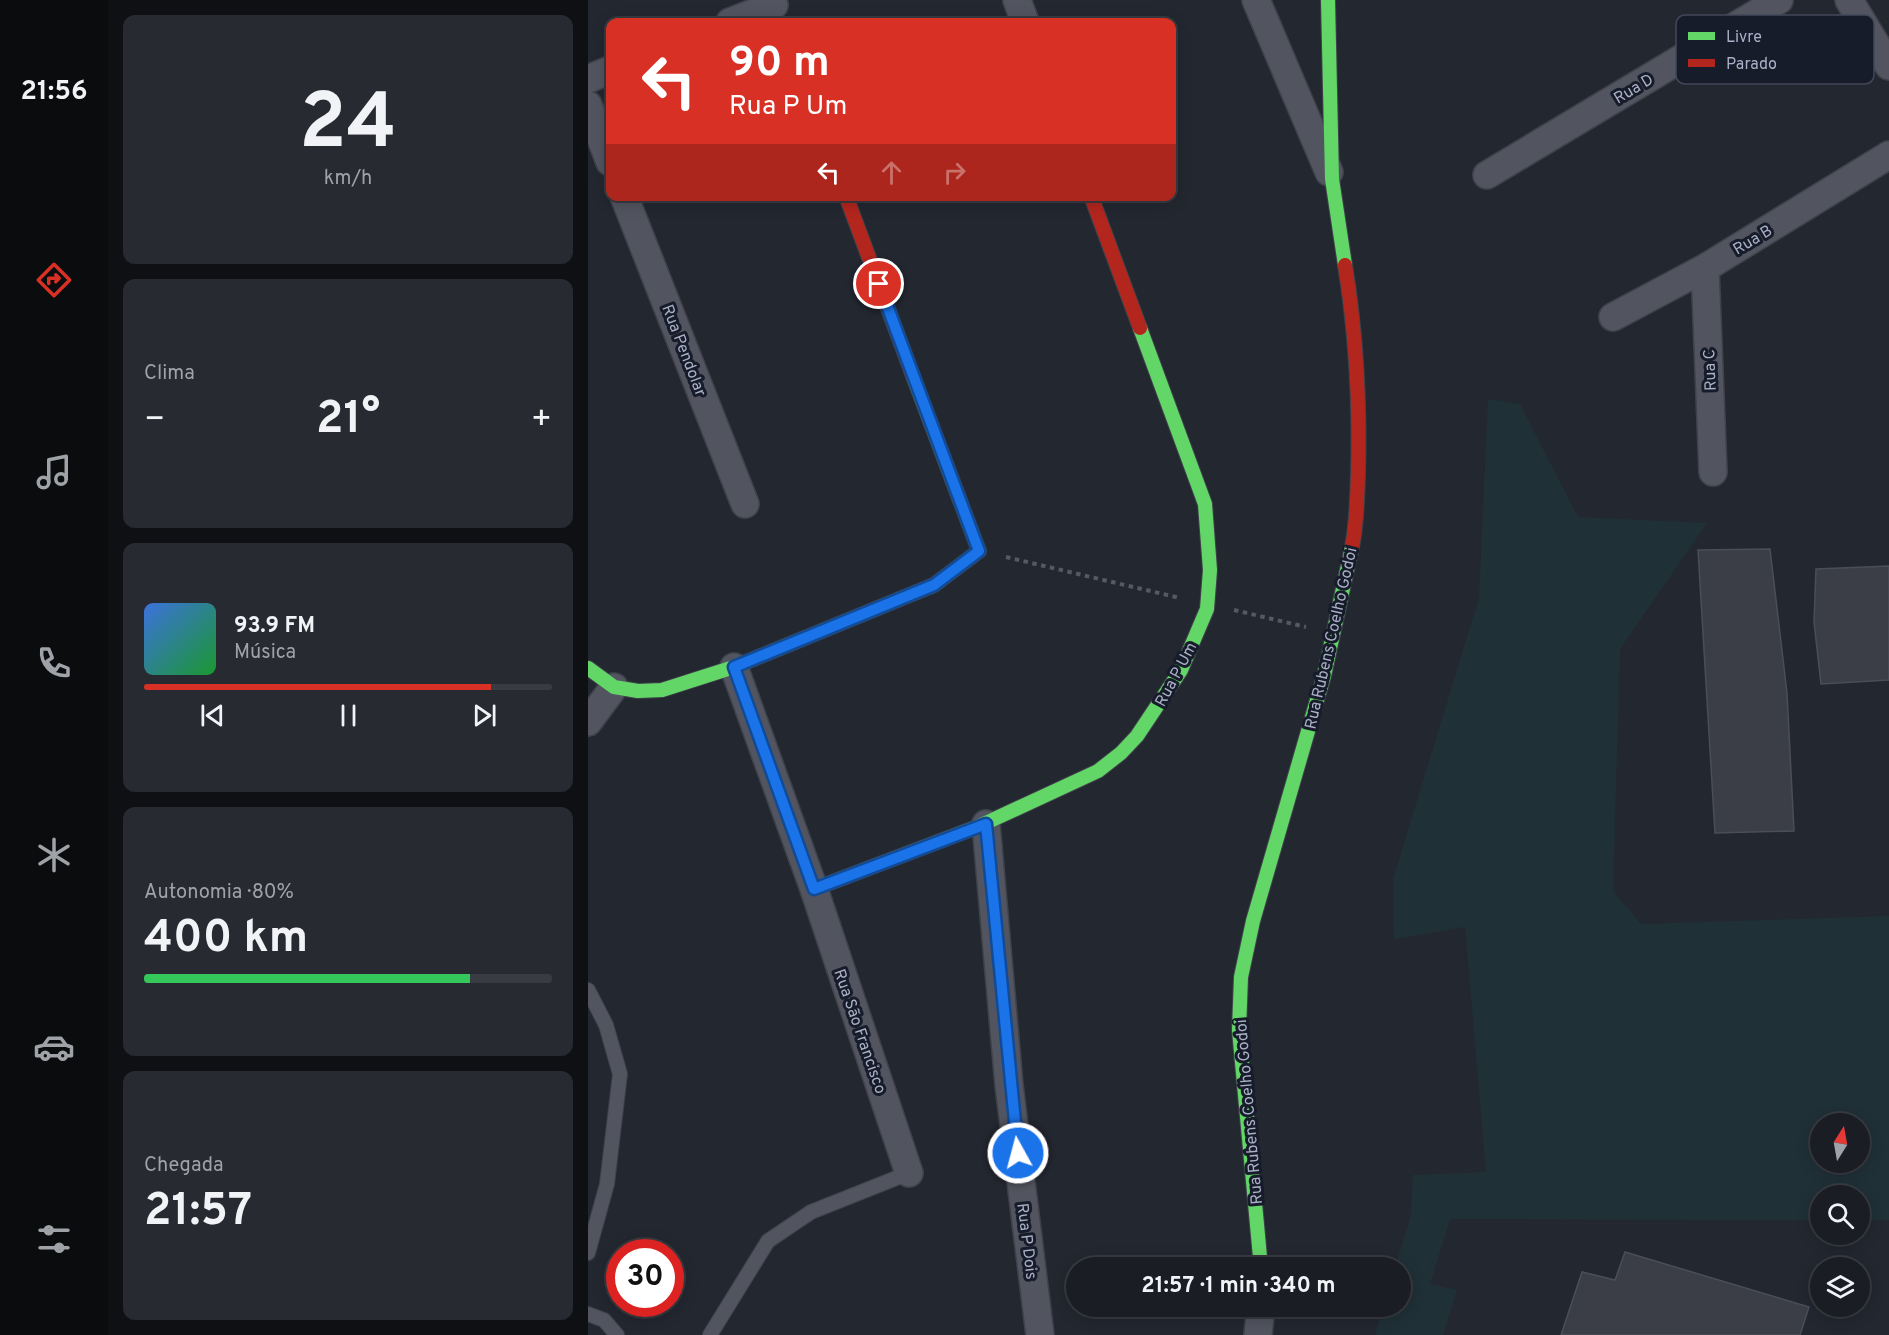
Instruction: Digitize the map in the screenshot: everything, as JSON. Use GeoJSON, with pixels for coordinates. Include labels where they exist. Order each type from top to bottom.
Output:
{"type":"FeatureCollection","features":[{"type":"Feature","properties":{"kind":"street"},"geometry":{"type":"LineString","coordinates":[[1017,0],[1024,18]]}},
{"type":"Feature","properties":{"kind":"street"},"geometry":{"type":"LineString","coordinates":[[1256,0],[1332,179]]}},
{"type":"Feature","properties":{"kind":"street","name":"Rua Rubens Coelho Godoi"},"geometry":{"type":"LineString","coordinates":[[1260,1257],[1239,1030],[1241,977],[1253,921],[1324,676],[1356,529],[1359,431],[1350,297],[1332,179],[1329,0]]}},
{"type":"Feature","properties":{"kind":"street","name":"Rua D"},"geometry":{"type":"LineString","coordinates":[[1754,15],[1779,0]]}},
{"type":"Feature","properties":{"kind":"street"},"geometry":{"type":"LineString","coordinates":[[1849,0],[1858,15]]}},
{"type":"Feature","properties":{"kind":"street"},"geometry":{"type":"LineString","coordinates":[[744,18],[775,9]]}},
{"type":"Feature","properties":{"kind":"street"},"geometry":{"type":"LineString","coordinates":[[1874,41],[1889,66]]}},
{"type":"Feature","properties":{"kind":"street","name":"Rua D"},"geometry":{"type":"LineString","coordinates":[[1487,175],[1676,62]]}},
{"type":"Feature","properties":{"kind":"street"},"geometry":{"type":"LineString","coordinates":[[588,79],[606,72]]}},
{"type":"Feature","properties":{"kind":"street"},"geometry":{"type":"LineString","coordinates":[[588,105],[606,152]]}},
{"type":"Feature","properties":{"kind":"street","name":"Rua B"},"geometry":{"type":"LineString","coordinates":[[1612,317],[1705,268],[1889,155]]}},
{"type":"Feature","properties":{"kind":"street","name":"Rua Pendolar"},"geometry":{"type":"LineString","coordinates":[[626,201],[745,504]]}},
{"type":"Feature","properties":{"kind":"street"},"geometry":{"type":"LineString","coordinates":[[588,668],[614,687],[638,691],[662,690],[734,667],[934,585],[979,551],[848,201]]}},
{"type":"Feature","properties":{"kind":"street","name":"Rua P Um"},"geometry":{"type":"LineString","coordinates":[[814,889],[986,824],[1061,790],[1109,764],[1153,715],[1180,671],[1207,604],[1210,556],[1205,504],[1093,201]]}},
{"type":"Feature","properties":{"kind":"street","name":"Rua C"},"geometry":{"type":"LineString","coordinates":[[1705,268],[1713,472]]}},
{"type":"Feature","properties":{"kind":"street","name":"Rua São Francisco"},"geometry":{"type":"LineString","coordinates":[[734,667],[814,889],[909,1173]]}},
{"type":"Feature","properties":{"kind":"street"},"geometry":{"type":"LineString","coordinates":[[588,722],[614,687]]}},
{"type":"Feature","properties":{"kind":"street","name":"Rua P Dois"},"geometry":{"type":"LineString","coordinates":[[986,824],[1009,1085],[1040,1335]]}},
{"type":"Feature","properties":{"kind":"street"},"geometry":{"type":"LineString","coordinates":[[1258,1335],[1259,1317]]}},
{"type":"Feature","properties":{"kind":"lane"},"geometry":{"type":"LineString","coordinates":[[588,990],[606,1025],[620,1074],[607,1184],[588,1253]]}},
{"type":"Feature","properties":{"kind":"lane"},"geometry":{"type":"LineString","coordinates":[[710,1335],[768,1241],[811,1212],[909,1173]]}},
{"type":"Feature","properties":{"kind":"lane"},"geometry":{"type":"LineString","coordinates":[[588,1314],[604,1320],[617,1335]]}},
{"type":"Feature","properties":{"kind":"path"},"geometry":{"type":"LineString","coordinates":[[979,551],[1333,634]]}},
{"type":"Feature","properties":{"kind":"shaded area"},"geometry":{"type":"Polygon","coordinates":[[[1488,399],[1520,404],[1578,517],[1707,523],[1620,649],[1613,891],[1641,924],[1889,916],[1889,1220],[1870,1220],[1870,1185],[1810,1185],[1810,1220],[1450,1219],[1430,1284],[1457,1290],[1443,1335],[1375,1335],[1380,1317],[1411,1317],[1411,1257],[1398,1257],[1411,1215],[1413,1175],[1486,1172],[1465,927],[1394,939],[1393,879],[1479,598],[1488,399]]]}},
{"type":"Feature","properties":{"kind":"building"},"geometry":{"type":"Polygon","coordinates":[[[1770,549],[1787,693],[1794,831],[1715,833],[1698,550],[1770,549]]]}},
{"type":"Feature","properties":{"kind":"building"},"geometry":{"type":"Polygon","coordinates":[[[1889,566],[1889,680],[1821,684],[1814,622],[1816,569],[1889,566]]]}},
{"type":"Feature","properties":{"kind":"building"},"geometry":{"type":"Polygon","coordinates":[[[1625,1252],[1809,1307],[1800,1335],[1561,1335],[1582,1272],[1615,1280],[1625,1252]]]}},
{"type":"Feature","properties":{"kind":"traffic: fast"},"geometry":{"type":"LineString","coordinates":[[1328,0],[1332,179],[1345,265]]}},
{"type":"Feature","properties":{"kind":"traffic: fast"},"geometry":{"type":"LineString","coordinates":[[814,889],[977,827],[1098,771],[1121,753],[1137,736],[1181,670],[1207,609],[1210,570],[1205,504],[1140,328]]}},
{"type":"Feature","properties":{"kind":"traffic: fast"},"geometry":{"type":"LineString","coordinates":[[588,668],[614,687],[638,691],[662,690],[734,667],[934,585],[979,551],[913,376]]}},
{"type":"Feature","properties":{"kind":"traffic: fast"},"geometry":{"type":"LineString","coordinates":[[1260,1257],[1239,1030],[1241,977],[1253,921],[1324,676],[1352,547]]}},
{"type":"Feature","properties":{"kind":"traffic: jam"},"geometry":{"type":"LineString","coordinates":[[848,201],[913,376]]}},
{"type":"Feature","properties":{"kind":"traffic: jam"},"geometry":{"type":"LineString","coordinates":[[1093,201],[1140,328]]}},
{"type":"Feature","properties":{"kind":"traffic: jam"},"geometry":{"type":"LineString","coordinates":[[1345,265],[1354,343],[1358,422],[1357,502],[1352,547]]}},
{"type":"Feature","properties":{"kind":"route"},"geometry":{"type":"LineString","coordinates":[[879,284],[979,551],[934,585],[734,667],[814,889],[986,824],[1009,1085],[1018,1153]]}}]}
